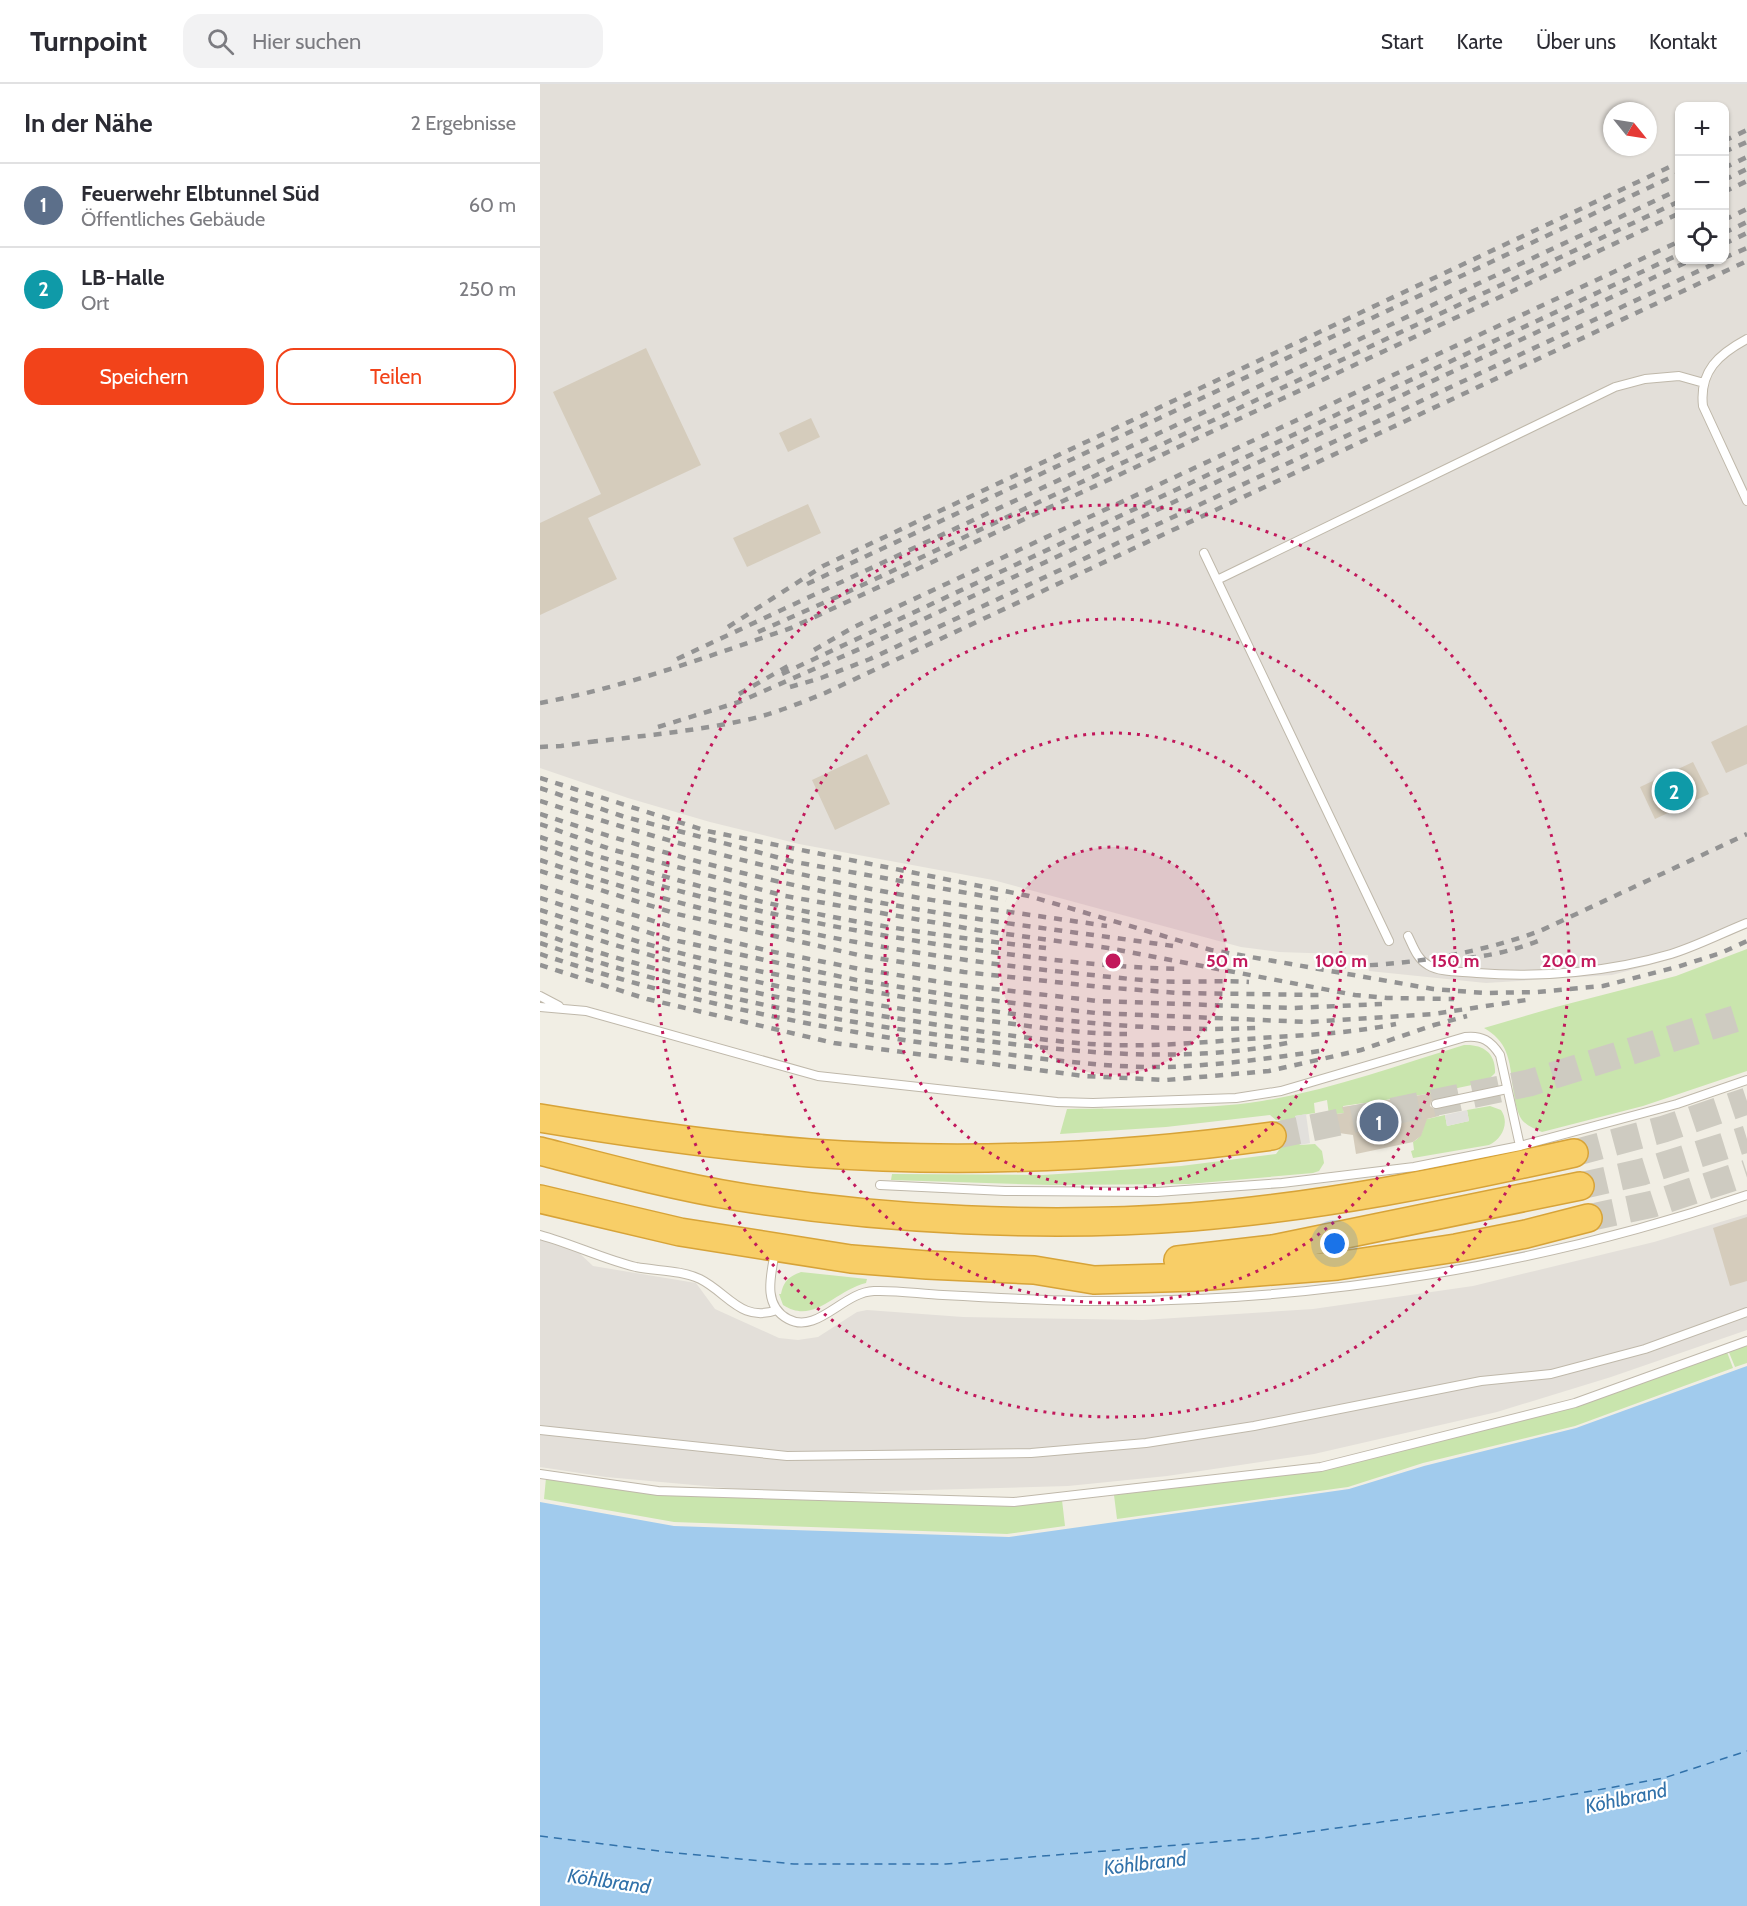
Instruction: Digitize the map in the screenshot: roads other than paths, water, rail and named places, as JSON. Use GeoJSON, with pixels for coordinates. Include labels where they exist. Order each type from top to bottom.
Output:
{"type":"FeatureCollection","features":[{"type":"Feature","properties":{"kind":"highway"},"geometry":{"type":"LineString","coordinates":[[540,1118],[743,1147],[811,1153],[948,1158],[1098,1154],[1170,1149],[1272,1136]]}},
{"type":"Feature","properties":{"kind":"highway"},"geometry":{"type":"LineString","coordinates":[[540,1141],[603,1168]]}},
{"type":"Feature","properties":{"kind":"highway"},"geometry":{"type":"LineString","coordinates":[[540,1151],[603,1168],[739,1197],[858,1212],[933,1218],[1024,1221],[1132,1220],[1203,1216],[1405,1188],[1574,1153]]}},
{"type":"Feature","properties":{"kind":"highway"},"geometry":{"type":"LineString","coordinates":[[1034,1270],[1097,1263],[1189,1260],[1274,1249],[1580,1186]]}},
{"type":"Feature","properties":{"kind":"highway"},"geometry":{"type":"LineString","coordinates":[[540,1199],[680,1232],[862,1260],[1034,1270],[1094,1280],[1196,1277],[1337,1266],[1456,1248],[1526,1234],[1588,1218]]}},
{"type":"Feature","properties":{"kind":"lane"},"geometry":{"type":"LineString","coordinates":[[1747,339],[1727,350],[1715,362],[1701,390],[1703,406],[1747,501]]}},
{"type":"Feature","properties":{"kind":"lane"},"geometry":{"type":"LineString","coordinates":[[1217,580],[1615,387],[1645,379],[1678,376],[1704,383]]}},
{"type":"Feature","properties":{"kind":"lane"},"geometry":{"type":"LineString","coordinates":[[1204,553],[1389,941]]}},
{"type":"Feature","properties":{"kind":"lane"},"geometry":{"type":"LineString","coordinates":[[1408,936],[1424,963],[1443,970],[1501,975],[1560,972],[1629,964],[1673,953],[1747,922]]}},
{"type":"Feature","properties":{"kind":"lane"},"geometry":{"type":"LineString","coordinates":[[540,996],[563,1008]]}},
{"type":"Feature","properties":{"kind":"lane"},"geometry":{"type":"LineString","coordinates":[[540,1007],[586,1011],[818,1076],[1057,1102],[1093,1103],[1236,1098],[1281,1091],[1473,1036],[1481,1037],[1494,1046],[1500,1055],[1520,1146]]}},
{"type":"Feature","properties":{"kind":"lane"},"geometry":{"type":"LineString","coordinates":[[880,1185],[1005,1191],[1157,1192],[1282,1184],[1414,1167],[1520,1146],[1677,1104],[1747,1080]]}},
{"type":"Feature","properties":{"kind":"lane"},"geometry":{"type":"LineString","coordinates":[[1437,1104],[1507,1089]]}},
{"type":"Feature","properties":{"kind":"lane"},"geometry":{"type":"LineString","coordinates":[[777,1246],[769,1283],[771,1299],[777,1310],[796,1323],[811,1322],[848,1299],[873,1291],[1078,1301],[1199,1300],[1381,1282],[1486,1264],[1580,1244],[1747,1195]]}},
{"type":"Feature","properties":{"kind":"lane"},"geometry":{"type":"LineString","coordinates":[[540,1234],[586,1249],[602,1257],[699,1279],[737,1307],[748,1311],[764,1313],[777,1310]]}},
{"type":"Feature","properties":{"kind":"lane"},"geometry":{"type":"LineString","coordinates":[[540,1430],[788,1456],[1031,1454],[1146,1443],[1254,1426],[1481,1381],[1551,1374],[1645,1349],[1747,1312]]}},
{"type":"Feature","properties":{"kind":"lane"},"geometry":{"type":"LineString","coordinates":[[540,1474],[657,1491],[1014,1502],[1321,1467],[1575,1403],[1747,1341]]}},
{"type":"Feature","properties":{"kind":"water","name":"Köhlbrand"},"geometry":{"type":"Polygon","coordinates":[[[1747,1366],[1747,1906],[540,1906],[540,1502],[674,1526],[1009,1537],[1349,1489],[1424,1466],[1576,1428],[1747,1366]]]}},
{"type":"Feature","properties":{"kind":"tunnel"},"geometry":{"type":"LineString","coordinates":[[1272,1136],[1529,1083],[1747,1015]]}},
{"type":"Feature","properties":{"kind":"tunnel"},"geometry":{"type":"LineString","coordinates":[[1574,1153],[1664,1129],[1747,1101]]}},
{"type":"Feature","properties":{"kind":"tunnel"},"geometry":{"type":"LineString","coordinates":[[1580,1186],[1642,1172],[1747,1139]]}},
{"type":"Feature","properties":{"kind":"tunnel"},"geometry":{"type":"LineString","coordinates":[[1588,1218],[1653,1204],[1747,1173]]}},
{"type":"Feature","properties":{"kind":"railway"},"geometry":{"type":"LineString","coordinates":[[1729,139],[1747,130]]}},
{"type":"Feature","properties":{"kind":"railway"},"geometry":{"type":"LineString","coordinates":[[1729,150],[1747,142]]}},
{"type":"Feature","properties":{"kind":"railway"},"geometry":{"type":"LineString","coordinates":[[1729,166],[1747,157]]}},
{"type":"Feature","properties":{"kind":"railway"},"geometry":{"type":"LineString","coordinates":[[728,627],[823,566],[1675,164]]}},
{"type":"Feature","properties":{"kind":"railway"},"geometry":{"type":"LineString","coordinates":[[1729,178],[1747,169]]}},
{"type":"Feature","properties":{"kind":"railway"},"geometry":{"type":"LineString","coordinates":[[807,584],[1675,175]]}},
{"type":"Feature","properties":{"kind":"railway"},"geometry":{"type":"LineString","coordinates":[[1729,190],[1747,181]]}},
{"type":"Feature","properties":{"kind":"railway"},"geometry":{"type":"LineString","coordinates":[[677,659],[1675,191]]}},
{"type":"Feature","properties":{"kind":"railway"},"geometry":{"type":"LineString","coordinates":[[758,632],[1675,203]]}},
{"type":"Feature","properties":{"kind":"railway"},"geometry":{"type":"LineString","coordinates":[[1729,218],[1747,209]]}},
{"type":"Feature","properties":{"kind":"railway"},"geometry":{"type":"LineString","coordinates":[[540,703],[636,680],[791,628],[1675,215]]}},
{"type":"Feature","properties":{"kind":"railway"},"geometry":{"type":"LineString","coordinates":[[1729,231],[1747,222]]}},
{"type":"Feature","properties":{"kind":"railway"},"geometry":{"type":"LineString","coordinates":[[1729,242],[1747,233]]}},
{"type":"Feature","properties":{"kind":"railway"},"geometry":{"type":"LineString","coordinates":[[814,650],[854,627],[1675,243]]}},
{"type":"Feature","properties":{"kind":"railway"},"geometry":{"type":"LineString","coordinates":[[1729,256],[1747,248]]}},
{"type":"Feature","properties":{"kind":"railway"},"geometry":{"type":"LineString","coordinates":[[782,674],[1675,256]]}},
{"type":"Feature","properties":{"kind":"railway"},"geometry":{"type":"LineString","coordinates":[[590,742],[727,724],[777,711],[825,693],[1747,261]]}},
{"type":"Feature","properties":{"kind":"railway"},"geometry":{"type":"LineString","coordinates":[[658,727],[739,702],[864,647],[1682,264]]}},
{"type":"Feature","properties":{"kind":"railway"},"geometry":{"type":"LineString","coordinates":[[790,687],[870,659],[1713,264]]}},
{"type":"Feature","properties":{"kind":"railway"},"geometry":{"type":"LineString","coordinates":[[739,694],[788,666]]}},
{"type":"Feature","properties":{"kind":"railway"},"geometry":{"type":"LineString","coordinates":[[540,747],[597,741]]}},
{"type":"Feature","properties":{"kind":"railway"},"geometry":{"type":"LineString","coordinates":[[540,778],[707,831],[1029,896],[1211,950],[1433,989],[1485,993],[1537,992],[1603,986],[1677,967],[1721,953],[1747,941]]}},
{"type":"Feature","properties":{"kind":"railway"},"geometry":{"type":"LineString","coordinates":[[540,788],[622,816],[795,862],[1006,900]]}},
{"type":"Feature","properties":{"kind":"railway"},"geometry":{"type":"LineString","coordinates":[[540,801],[626,828],[799,874],[914,897],[1107,926]]}},
{"type":"Feature","properties":{"kind":"railway"},"geometry":{"type":"LineString","coordinates":[[540,814],[624,841],[839,895],[954,915],[1173,946]]}},
{"type":"Feature","properties":{"kind":"railway"},"geometry":{"type":"LineString","coordinates":[[540,824],[610,849],[785,896],[977,930],[1108,948],[1355,995],[1454,999]]}},
{"type":"Feature","properties":{"kind":"railway"},"geometry":{"type":"LineString","coordinates":[[1338,966],[1415,961],[1466,952],[1516,939],[1540,931],[1747,834]]}},
{"type":"Feature","properties":{"kind":"railway"},"geometry":{"type":"LineString","coordinates":[[540,837],[659,875],[781,906],[913,931],[1046,948]]}},
{"type":"Feature","properties":{"kind":"railway"},"geometry":{"type":"LineString","coordinates":[[540,847],[686,893],[836,927],[1027,957],[1180,969]]}},
{"type":"Feature","properties":{"kind":"railway"},"geometry":{"type":"LineString","coordinates":[[540,860],[601,880],[723,914],[910,951],[1036,969],[1139,980],[1249,982]]}},
{"type":"Feature","properties":{"kind":"railway"},"geometry":{"type":"LineString","coordinates":[[540,871],[677,914],[863,956],[964,972],[1101,987],[1178,993],[1319,995]]}},
{"type":"Feature","properties":{"kind":"railway"},"geometry":{"type":"LineString","coordinates":[[540,886],[673,927],[769,951],[960,985],[1098,1001],[1293,1008],[1382,1004]]}},
{"type":"Feature","properties":{"kind":"railway"},"geometry":{"type":"LineString","coordinates":[[540,898],[669,939],[856,980],[956,996],[1096,1013],[1309,1022],[1433,1014],[1533,999]]}},
{"type":"Feature","properties":{"kind":"railway"},"geometry":{"type":"LineString","coordinates":[[540,910],[695,957],[909,998],[1038,1017],[1125,1026],[1256,1028]]}},
{"type":"Feature","properties":{"kind":"railway"},"geometry":{"type":"LineString","coordinates":[[540,921],[648,955],[815,994],[927,1013],[1091,1033],[1127,1034]]}},
{"type":"Feature","properties":{"kind":"railway"},"geometry":{"type":"LineString","coordinates":[[540,933],[628,961],[764,994],[971,1030],[1090,1044],[1176,1044],[1363,1030],[1396,1024]]}},
{"type":"Feature","properties":{"kind":"railway"},"geometry":{"type":"LineString","coordinates":[[1468,958],[1506,951],[1543,939]]}},
{"type":"Feature","properties":{"kind":"railway"},"geometry":{"type":"LineString","coordinates":[[540,943],[651,977],[764,1005],[937,1035],[1069,1050],[1144,1054],[1218,1053],[1292,1042]]}},
{"type":"Feature","properties":{"kind":"railway"},"geometry":{"type":"LineString","coordinates":[[540,954],[649,987],[814,1025],[1052,1060],[1168,1067],[1247,1061],[1326,1050]]}},
{"type":"Feature","properties":{"kind":"railway"},"geometry":{"type":"LineString","coordinates":[[540,965],[647,999],[834,1043],[1084,1076],[1166,1080],[1269,1071],[1361,1050],[1467,1016]]}},
{"type":"Feature","properties":{"kind":"place","name":"LB-Halle"},"geometry":{"type":"Point","coordinates":[1674,791]}},
{"type":"Feature","properties":{"kind":"place","name":"Feuerwehr Elbtunnel Süd"},"geometry":{"type":"Point","coordinates":[1379,1122]}}]}
